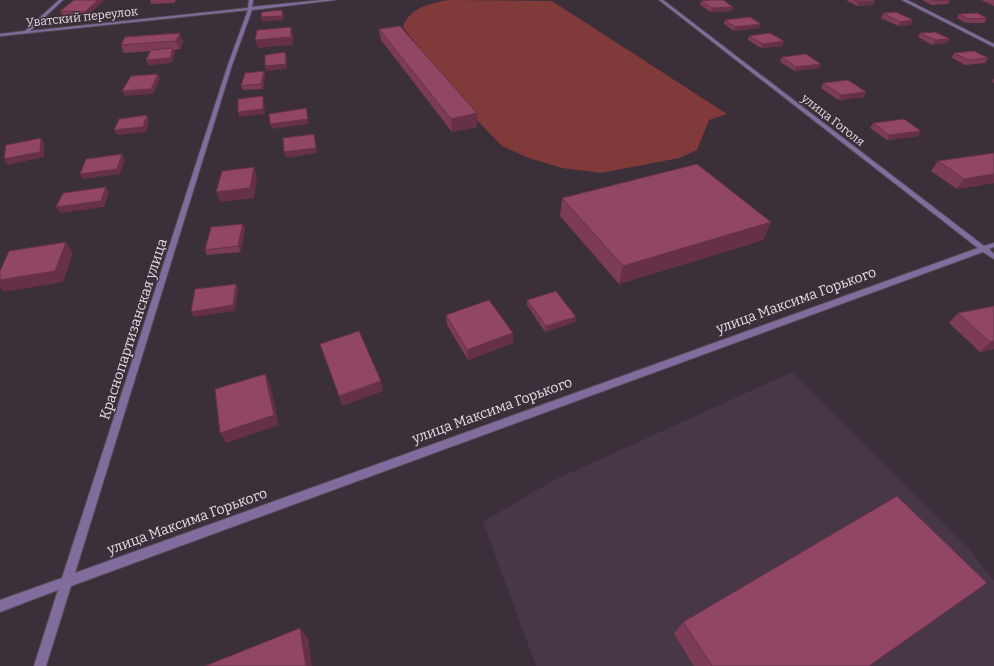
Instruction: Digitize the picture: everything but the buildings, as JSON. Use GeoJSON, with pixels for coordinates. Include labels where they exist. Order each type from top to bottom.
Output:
{"type":"FeatureCollection","features":[{"type":"Feature","properties":{"kind":"street"},"geometry":{"type":"LineString","coordinates":[[25,33],[62,0]]}},
{"type":"Feature","properties":{"kind":"street","name":"Краснопартизанская улица"},"geometry":{"type":"LineString","coordinates":[[40,666],[226,80],[250,10],[251,0]]}},
{"type":"Feature","properties":{"kind":"street","name":"Уватский переулок"},"geometry":{"type":"LineString","coordinates":[[0,35],[250,10],[333,0]]}},
{"type":"Feature","properties":{"kind":"street","name":"улица Гоголя"},"geometry":{"type":"LineString","coordinates":[[661,0],[994,256]]}},
{"type":"Feature","properties":{"kind":"street"},"geometry":{"type":"LineString","coordinates":[[904,0],[994,46]]}},
{"type":"Feature","properties":{"kind":"street","name":"улица Максима Горького"},"geometry":{"type":"LineString","coordinates":[[0,606],[994,245]]}},
{"type":"Feature","properties":{"kind":"shaded area"},"geometry":{"type":"Polygon","coordinates":[[[448,0],[552,1],[727,114],[709,120],[697,150],[679,158],[601,173],[562,168],[529,158],[502,146],[471,114],[403,27],[406,20],[415,11],[427,5],[448,0]]]}},
{"type":"Feature","properties":{"kind":"shaded area"},"geometry":{"type":"Polygon","coordinates":[[[792,372],[968,548],[994,581],[994,666],[536,666],[483,522],[552,481],[792,372]]]}}]}
